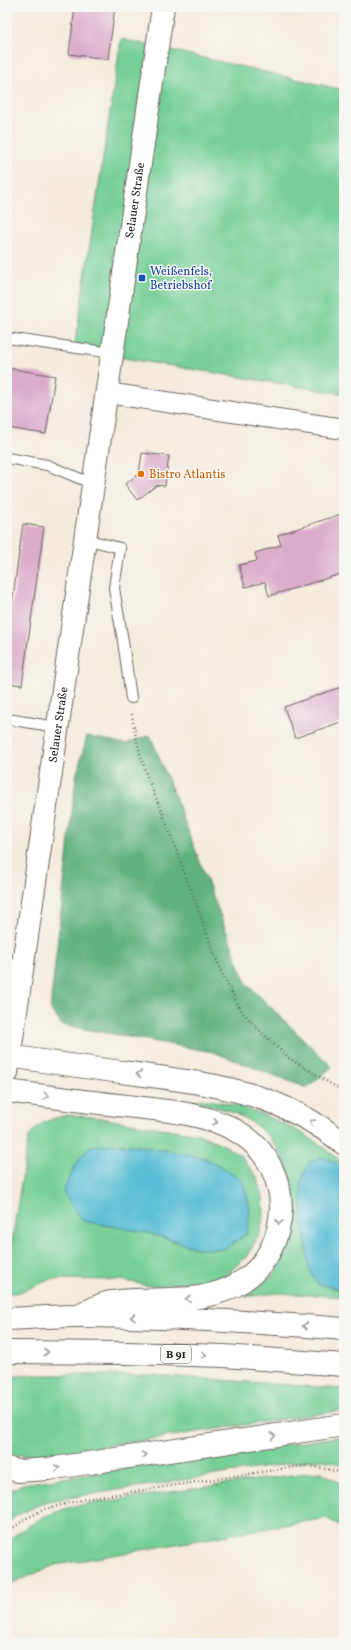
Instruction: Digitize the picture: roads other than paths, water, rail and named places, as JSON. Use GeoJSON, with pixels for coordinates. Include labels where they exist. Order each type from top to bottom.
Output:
{"type":"FeatureCollection","features":[{"type":"Feature","properties":{"kind":"main road","name":"Selauer Straße"},"geometry":{"type":"LineString","coordinates":[[8,1061],[163,7]]}},
{"type":"Feature","properties":{"kind":"main road"},"geometry":{"type":"LineString","coordinates":[[8,1061],[178,1079],[243,1092],[269,1100],[294,1112],[344,1144]]}},
{"type":"Feature","properties":{"kind":"main road"},"geometry":{"type":"LineString","coordinates":[[7,1091],[178,1113],[222,1124],[235,1130],[248,1139],[264,1156],[275,1176],[280,1191],[280,1223],[275,1239],[268,1255],[244,1280],[213,1295],[192,1299],[110,1302],[78,1316]]}},
{"type":"Feature","properties":{"kind":"main road"},"geometry":{"type":"LineString","coordinates":[[7,1319],[78,1316],[229,1320],[344,1329]]}},
{"type":"Feature","properties":{"kind":"main road","name":"B 91"},"geometry":{"type":"LineString","coordinates":[[7,1352],[224,1356],[344,1365]]}},
{"type":"Feature","properties":{"kind":"main road"},"geometry":{"type":"LineString","coordinates":[[11,1473],[55,1468],[344,1425]]}},
{"type":"Feature","properties":{"kind":"street"},"geometry":{"type":"LineString","coordinates":[[107,393],[344,429]]}},
{"type":"Feature","properties":{"kind":"lane"},"geometry":{"type":"LineString","coordinates":[[7,338],[112,353]]}},
{"type":"Feature","properties":{"kind":"lane"},"geometry":{"type":"LineString","coordinates":[[7,458],[47,464],[93,484]]}},
{"type":"Feature","properties":{"kind":"lane"},"geometry":{"type":"LineString","coordinates":[[85,539],[120,548],[114,588],[131,698]]}},
{"type":"Feature","properties":{"kind":"lane"},"geometry":{"type":"LineString","coordinates":[[7,719],[57,727]]}},
{"type":"Feature","properties":{"kind":"water"},"geometry":{"type":"Polygon","coordinates":[[[123,1144],[165,1150],[204,1158],[229,1171],[243,1182],[250,1208],[247,1234],[224,1249],[200,1249],[149,1233],[83,1221],[63,1192],[75,1165],[90,1146],[123,1144]]]}},
{"type":"Feature","properties":{"kind":"water"},"geometry":{"type":"Polygon","coordinates":[[[322,1157],[335,1162],[344,1171],[344,1290],[318,1284],[309,1269],[303,1224],[301,1182],[309,1162],[322,1157]]]}},
{"type":"Feature","properties":{"kind":"place","name":"Weißenfels, Betriebshof"},"geometry":{"type":"Point","coordinates":[142,278]}},
{"type":"Feature","properties":{"kind":"place","name":"Bistro Atlantis"},"geometry":{"type":"Point","coordinates":[141,474]}}]}
